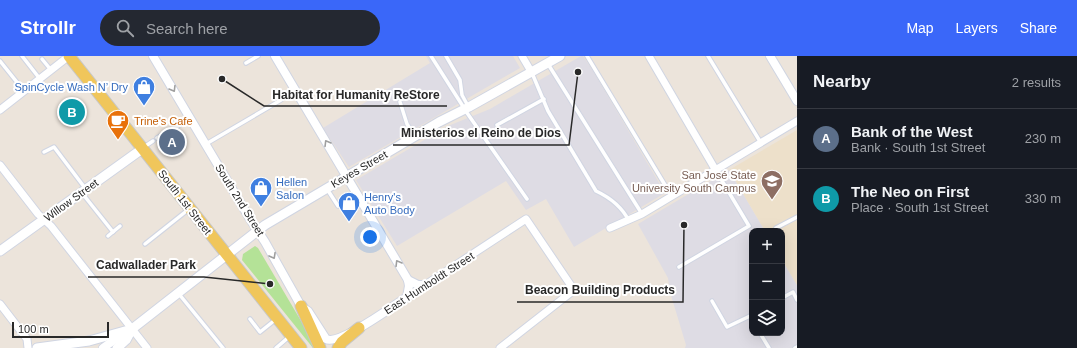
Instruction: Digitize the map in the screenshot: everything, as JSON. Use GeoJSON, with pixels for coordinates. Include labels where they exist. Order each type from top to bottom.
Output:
{"type":"FeatureCollection","features":[{"type":"Feature","properties":{"kind":"main road","name":"South 1st Street"},"geometry":{"type":"LineString","coordinates":[[69,56],[301,348]]}},
{"type":"Feature","properties":{"kind":"main road","name":"Keyes Street"},"geometry":{"type":"LineString","coordinates":[[132,329],[258,230],[414,136],[466,109],[560,56]]}},
{"type":"Feature","properties":{"kind":"main road","name":"Willow Street"},"geometry":{"type":"LineString","coordinates":[[0,251],[142,149]]}},
{"type":"Feature","properties":{"kind":"main road"},"geometry":{"type":"LineString","coordinates":[[301,306],[320,348]]}},
{"type":"Feature","properties":{"kind":"main road"},"geometry":{"type":"LineString","coordinates":[[334,344],[342,342],[359,328]]}},
{"type":"Feature","properties":{"kind":"main road"},"geometry":{"type":"LineString","coordinates":[[36,348],[90,341],[132,329]]}},
{"type":"Feature","properties":{"kind":"main road"},"geometry":{"type":"LineString","coordinates":[[118,348],[126,340],[132,329]]}},
{"type":"Feature","properties":{"kind":"street"},"geometry":{"type":"LineString","coordinates":[[0,110],[69,56]]}},
{"type":"Feature","properties":{"kind":"street","name":"South 2nd Street"},"geometry":{"type":"LineString","coordinates":[[152,56],[258,230],[301,306],[308,311],[322,335],[334,344]]}},
{"type":"Feature","properties":{"kind":"street"},"geometry":{"type":"LineString","coordinates":[[275,56],[408,280],[409,286],[407,297]]}},
{"type":"Feature","properties":{"kind":"street"},"geometry":{"type":"LineString","coordinates":[[522,56],[532,72]]}},
{"type":"Feature","properties":{"kind":"street"},"geometry":{"type":"LineString","coordinates":[[649,56],[715,169]]}},
{"type":"Feature","properties":{"kind":"street"},"geometry":{"type":"LineString","coordinates":[[770,56],[797,101]]}},
{"type":"Feature","properties":{"kind":"street"},"geometry":{"type":"LineString","coordinates":[[610,228],[629,221],[642,214],[671,195],[797,121]]}},
{"type":"Feature","properties":{"kind":"street"},"geometry":{"type":"LineString","coordinates":[[0,165],[51,226],[147,348]]}},
{"type":"Feature","properties":{"kind":"street","name":"East Humboldt Street"},"geometry":{"type":"LineString","coordinates":[[359,328],[526,219],[574,290],[500,348]]}},
{"type":"Feature","properties":{"kind":"street"},"geometry":{"type":"LineString","coordinates":[[408,280],[418,285],[426,284]]}},
{"type":"Feature","properties":{"kind":"street"},"geometry":{"type":"LineString","coordinates":[[0,304],[27,338],[28,348]]}},
{"type":"Feature","properties":{"kind":"street"},"geometry":{"type":"LineString","coordinates":[[103,348],[121,334],[132,329]]}},
{"type":"Feature","properties":{"kind":"lane"},"geometry":{"type":"LineString","coordinates":[[22,56],[40,78]]}},
{"type":"Feature","properties":{"kind":"lane"},"geometry":{"type":"LineString","coordinates":[[246,63],[258,56]]}},
{"type":"Feature","properties":{"kind":"lane"},"geometry":{"type":"LineString","coordinates":[[431,56],[528,199]]}},
{"type":"Feature","properties":{"kind":"lane"},"geometry":{"type":"LineString","coordinates":[[446,56],[460,80],[466,109]]}},
{"type":"Feature","properties":{"kind":"lane"},"geometry":{"type":"LineString","coordinates":[[587,56],[671,195]]}},
{"type":"Feature","properties":{"kind":"lane"},"geometry":{"type":"LineString","coordinates":[[708,56],[760,143]]}},
{"type":"Feature","properties":{"kind":"lane"},"geometry":{"type":"LineString","coordinates":[[42,59],[51,70]]}},
{"type":"Feature","properties":{"kind":"lane"},"geometry":{"type":"LineString","coordinates":[[0,61],[24,91]]}},
{"type":"Feature","properties":{"kind":"lane"},"geometry":{"type":"LineString","coordinates":[[548,63],[642,214]]}},
{"type":"Feature","properties":{"kind":"lane"},"geometry":{"type":"LineString","coordinates":[[532,72],[548,111],[596,191],[609,197],[625,212],[629,221]]}},
{"type":"Feature","properties":{"kind":"lane"},"geometry":{"type":"LineString","coordinates":[[497,124],[544,99]]}},
{"type":"Feature","properties":{"kind":"lane"},"geometry":{"type":"LineString","coordinates":[[205,144],[281,100]]}},
{"type":"Feature","properties":{"kind":"lane"},"geometry":{"type":"LineString","coordinates":[[400,102],[407,124],[414,136]]}},
{"type":"Feature","properties":{"kind":"lane"},"geometry":{"type":"LineString","coordinates":[[157,138],[190,119]]}},
{"type":"Feature","properties":{"kind":"lane"},"geometry":{"type":"LineString","coordinates":[[142,149],[153,140]]}},
{"type":"Feature","properties":{"kind":"lane"},"geometry":{"type":"LineString","coordinates":[[44,152],[54,147],[83,191],[113,232]]}},
{"type":"Feature","properties":{"kind":"lane"},"geometry":{"type":"LineString","coordinates":[[679,267],[749,226],[715,169]]}},
{"type":"Feature","properties":{"kind":"lane"},"geometry":{"type":"LineString","coordinates":[[326,188],[338,206],[358,195]]}},
{"type":"Feature","properties":{"kind":"lane"},"geometry":{"type":"LineString","coordinates":[[145,244],[190,208]]}},
{"type":"Feature","properties":{"kind":"lane"},"geometry":{"type":"LineString","coordinates":[[776,228],[797,217]]}},
{"type":"Feature","properties":{"kind":"lane"},"geometry":{"type":"LineString","coordinates":[[108,236],[120,226]]}},
{"type":"Feature","properties":{"kind":"lane"},"geometry":{"type":"LineString","coordinates":[[785,296],[793,292],[797,300]]}},
{"type":"Feature","properties":{"kind":"lane"},"geometry":{"type":"LineString","coordinates":[[178,293],[223,348]]}},
{"type":"Feature","properties":{"kind":"lane"},"geometry":{"type":"LineString","coordinates":[[712,301],[727,327],[749,317]]}},
{"type":"Feature","properties":{"kind":"lane"},"geometry":{"type":"LineString","coordinates":[[250,319],[260,332],[278,318]]}},
{"type":"Feature","properties":{"kind":"lane"},"geometry":{"type":"LineString","coordinates":[[276,348],[291,335]]}},
{"type":"Feature","properties":{"kind":"lane"},"geometry":{"type":"LineString","coordinates":[[762,336],[769,348]]}},
{"type":"Feature","properties":{"kind":"shaded area"},"geometry":{"type":"Polygon","coordinates":[[[426,56],[513,56],[520,68],[349,167],[323,128],[430,63],[426,56]]]}},
{"type":"Feature","properties":{"kind":"shaded area"},"geometry":{"type":"Polygon","coordinates":[[[583,56],[593,71],[665,193],[574,247],[546,199],[526,210],[506,181],[397,246],[356,180],[448,126],[490,109],[583,56]]]}},
{"type":"Feature","properties":{"kind":"shaded area","name":"San José State University South Campus"},"geometry":{"type":"Polygon","coordinates":[[[797,130],[797,285],[785,265],[785,228],[763,228],[729,170],[797,130]]]}},
{"type":"Feature","properties":{"kind":"shaded area"},"geometry":{"type":"Polygon","coordinates":[[[729,170],[763,228],[749,228],[749,336],[785,336],[785,265],[797,285],[797,348],[685,348],[686,345],[670,292],[668,278],[638,224],[729,170]]]}},
{"type":"Feature","properties":{"kind":"green space"},"geometry":{"type":"Polygon","coordinates":[[[255,246],[258,248],[317,348],[313,348],[242,260],[243,254],[255,246]]]}},
{"type":"Feature","properties":{"kind":"place","name":"Ministerios el Reino de Dios"},"geometry":{"type":"Point","coordinates":[578,72]}},
{"type":"Feature","properties":{"kind":"place","name":"Habitat for Humanity ReStore"},"geometry":{"type":"Point","coordinates":[222,79]}},
{"type":"Feature","properties":{"kind":"place","name":"SpinCycle Wash N’ Dry"},"geometry":{"type":"Point","coordinates":[144,106]}},
{"type":"Feature","properties":{"kind":"place","name":"The Neo on First"},"geometry":{"type":"Point","coordinates":[72,112]}},
{"type":"Feature","properties":{"kind":"place","name":"Trine's Cafe"},"geometry":{"type":"Point","coordinates":[118,140]}},
{"type":"Feature","properties":{"kind":"place","name":"Bank of the West"},"geometry":{"type":"Point","coordinates":[172,142]}},
{"type":"Feature","properties":{"kind":"place","name":"San José State University South Campus"},"geometry":{"type":"Point","coordinates":[772,200]}},
{"type":"Feature","properties":{"kind":"place","name":"Hellen Salon"},"geometry":{"type":"Point","coordinates":[261,208]}},
{"type":"Feature","properties":{"kind":"place","name":"Henry's Auto Body"},"geometry":{"type":"Point","coordinates":[349,222]}},
{"type":"Feature","properties":{"kind":"place","name":"Beacon Building Products"},"geometry":{"type":"Point","coordinates":[684,225]}},
{"type":"Feature","properties":{"kind":"place","name":"Cadwallader Park"},"geometry":{"type":"Point","coordinates":[270,284]}}]}
